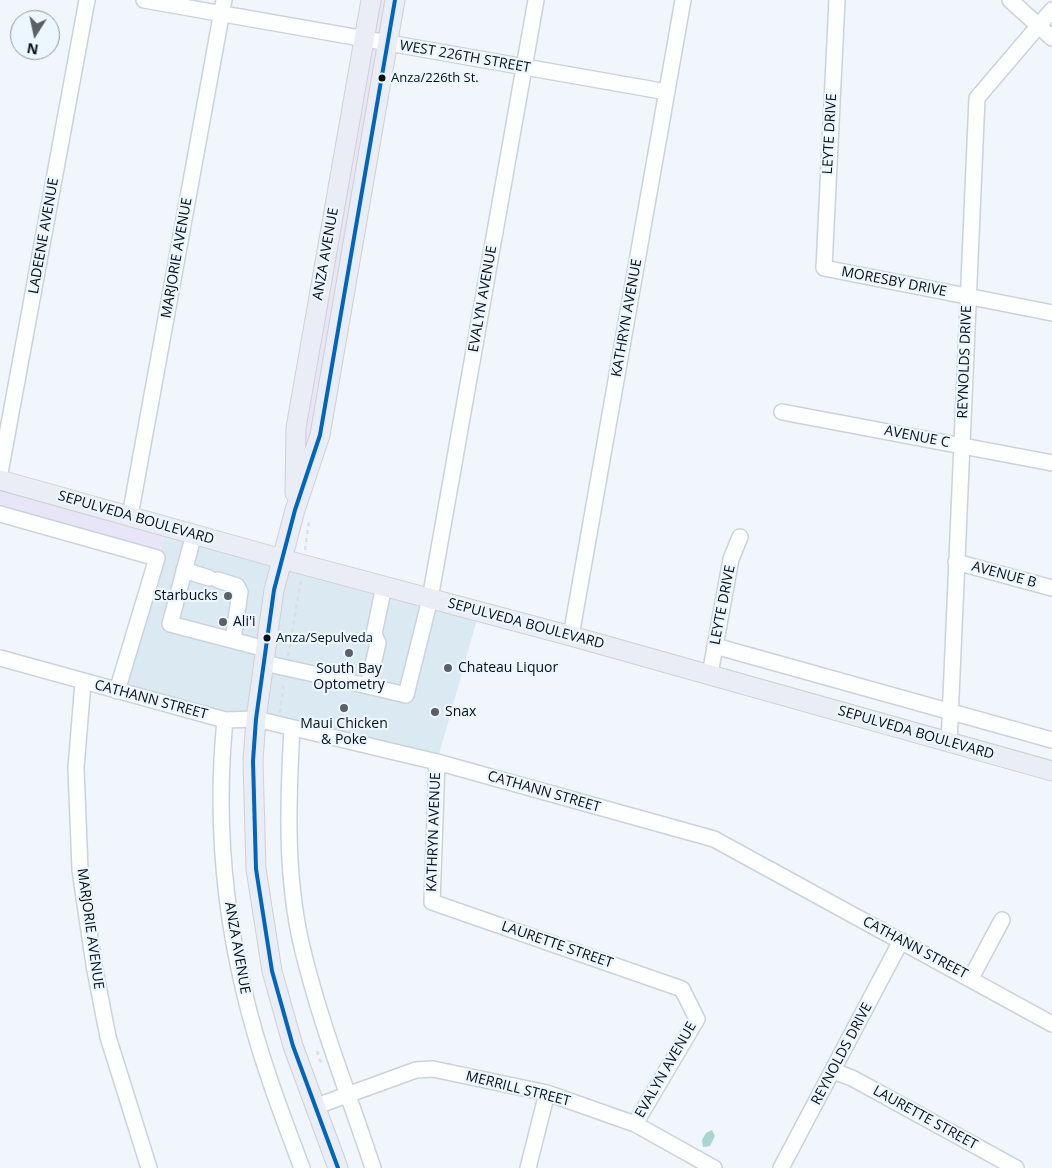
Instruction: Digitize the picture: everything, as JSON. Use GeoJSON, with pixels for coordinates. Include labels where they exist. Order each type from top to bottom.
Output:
{"type":"FeatureCollection","features":[{"type":"Feature","properties":{"kind":"main road","name":"ANZA AVENUE"},"geometry":{"type":"LineString","coordinates":[[295,510],[296,428],[372,0]]}},
{"type":"Feature","properties":{"kind":"main road","name":"ANZA AVENUE"},"geometry":{"type":"LineString","coordinates":[[338,1168],[314,1107],[284,1014],[272,971],[263,924],[256,869],[252,805],[256,719],[274,590],[295,510],[320,436],[395,0]]}},
{"type":"Feature","properties":{"kind":"main road","name":"SEPULVEDA BOULEVARD"},"geometry":{"type":"LineString","coordinates":[[0,480],[282,559],[710,674],[1052,771]]}},
{"type":"Feature","properties":{"kind":"street","name":"LADEENE AVENUE"},"geometry":{"type":"LineString","coordinates":[[0,473],[87,0]]}},
{"type":"Feature","properties":{"kind":"street","name":"WEST 226TH STREET"},"geometry":{"type":"LineString","coordinates":[[144,0],[223,7],[364,39],[667,92]]}},
{"type":"Feature","properties":{"kind":"street","name":"EVALYN AVENUE"},"geometry":{"type":"LineString","coordinates":[[368,686],[406,695],[430,599],[536,0]]}},
{"type":"Feature","properties":{"kind":"street","name":"KATHRYN AVENUE"},"geometry":{"type":"LineString","coordinates":[[571,636],[683,0]]}},
{"type":"Feature","properties":{"kind":"street","name":"LEYTE DRIVE"},"geometry":{"type":"LineString","coordinates":[[824,268],[837,0]]}},
{"type":"Feature","properties":{"kind":"street"},"geometry":{"type":"LineString","coordinates":[[1010,0],[1052,38]]}},
{"type":"Feature","properties":{"kind":"street","name":"MARJORIE AVENUE"},"geometry":{"type":"LineString","coordinates":[[130,516],[223,7]]}},
{"type":"Feature","properties":{"kind":"street","name":"REYNOLDS DRIVE"},"geometry":{"type":"LineString","coordinates":[[949,742],[977,98],[1052,10]]}},
{"type":"Feature","properties":{"kind":"street","name":"MORESBY DRIVE"},"geometry":{"type":"LineString","coordinates":[[824,268],[1052,313]]}},
{"type":"Feature","properties":{"kind":"street","name":"AVENUE C"},"geometry":{"type":"LineString","coordinates":[[782,412],[1052,463]]}},
{"type":"Feature","properties":{"kind":"street"},"geometry":{"type":"LineString","coordinates":[[0,514],[156,558],[117,691]]}},
{"type":"Feature","properties":{"kind":"street"},"geometry":{"type":"LineString","coordinates":[[194,534],[170,624],[232,640],[286,668],[368,686],[378,643],[374,634],[384,586]]}},
{"type":"Feature","properties":{"kind":"street","name":"LEYTE DRIVE"},"geometry":{"type":"LineString","coordinates":[[710,674],[731,559],[740,537]]}},
{"type":"Feature","properties":{"kind":"street","name":"AVENUE B"},"geometry":{"type":"LineString","coordinates":[[956,562],[1052,588]]}},
{"type":"Feature","properties":{"kind":"street"},"geometry":{"type":"LineString","coordinates":[[184,570],[237,586],[240,592],[232,640]]}},
{"type":"Feature","properties":{"kind":"street"},"geometry":{"type":"LineString","coordinates":[[715,646],[1052,740]]}},
{"type":"Feature","properties":{"kind":"street","name":"CATHANN STREET"},"geometry":{"type":"LineString","coordinates":[[0,658],[225,720],[256,719],[437,762],[714,839],[1052,1024]]}},
{"type":"Feature","properties":{"kind":"street","name":"MARJORIE AVENUE"},"geometry":{"type":"LineString","coordinates":[[83,682],[76,768],[80,870],[94,965],[108,1037],[149,1168]]}},
{"type":"Feature","properties":{"kind":"street","name":"ANZA AVENUE"},"geometry":{"type":"LineString","coordinates":[[225,720],[221,758],[221,815],[231,921],[244,991],[266,1071],[302,1168]]}},
{"type":"Feature","properties":{"kind":"street"},"geometry":{"type":"LineString","coordinates":[[292,728],[287,803],[289,840],[302,946],[321,1020],[373,1168]]}},
{"type":"Feature","properties":{"kind":"street","name":"KATHRYN AVENUE"},"geometry":{"type":"LineString","coordinates":[[432,902],[437,762]]}},
{"type":"Feature","properties":{"kind":"street","name":"LAURETTE STREET"},"geometry":{"type":"LineString","coordinates":[[432,902],[682,989]]}},
{"type":"Feature","properties":{"kind":"street"},"geometry":{"type":"LineString","coordinates":[[971,978],[1002,920]]}},
{"type":"Feature","properties":{"kind":"street","name":"REYNOLDS DRIVE"},"geometry":{"type":"LineString","coordinates":[[782,1168],[902,941]]}},
{"type":"Feature","properties":{"kind":"street","name":"EVALYN AVENUE"},"geometry":{"type":"LineString","coordinates":[[635,1124],[697,1019],[682,989]]}},
{"type":"Feature","properties":{"kind":"street","name":"MERRILL STREET"},"geometry":{"type":"LineString","coordinates":[[314,1107],[416,1070],[433,1069],[547,1093],[635,1124],[714,1168]]}},
{"type":"Feature","properties":{"kind":"street","name":"LAURETTE STREET"},"geometry":{"type":"LineString","coordinates":[[833,1071],[852,1078],[1016,1168]]}},
{"type":"Feature","properties":{"kind":"street"},"geometry":{"type":"LineString","coordinates":[[528,1168],[547,1093]]}},
{"type":"Feature","properties":{"kind":"path"},"geometry":{"type":"LineString","coordinates":[[282,692],[299,596]]}},
{"type":"Feature","properties":{"kind":"shaded area"},"geometry":{"type":"Polygon","coordinates":[[[371,0],[395,0],[320,435],[295,510],[296,428],[371,0]]]}},
{"type":"Feature","properties":{"kind":"shaded area"},"geometry":{"type":"Polygon","coordinates":[[[0,480],[167,527],[157,558],[0,514],[0,480]]]}},
{"type":"Feature","properties":{"kind":"shaded area"},"geometry":{"type":"Polygon","coordinates":[[[167,527],[479,612],[437,762],[117,691],[167,527]]]}},
{"type":"Feature","properties":{"kind":"shaded area"},"geometry":{"type":"Polygon","coordinates":[[[712,1130],[715,1136],[710,1146],[703,1147],[702,1140],[706,1133],[712,1130]]]}},
{"type":"Feature","properties":{"kind":"transit line"},"geometry":{"type":"LineString","coordinates":[[338,1168],[293,1046],[272,971],[256,869],[253,761],[256,719],[274,590],[295,510],[320,435],[395,0]]}},
{"type":"Feature","properties":{"kind":"place","name":"Anza/226th St."},"geometry":{"type":"Point","coordinates":[382,78]}},
{"type":"Feature","properties":{"kind":"place","name":"Starbucks"},"geometry":{"type":"Point","coordinates":[228,596]}},
{"type":"Feature","properties":{"kind":"place","name":"Ali'i"},"geometry":{"type":"Point","coordinates":[223,622]}},
{"type":"Feature","properties":{"kind":"place","name":"Anza/Sepulveda"},"geometry":{"type":"Point","coordinates":[267,638]}},
{"type":"Feature","properties":{"kind":"place","name":"South Bay Optometry"},"geometry":{"type":"Point","coordinates":[349,653]}},
{"type":"Feature","properties":{"kind":"place","name":"Chateau Liquor"},"geometry":{"type":"Point","coordinates":[448,668]}},
{"type":"Feature","properties":{"kind":"place","name":"Maui Chicken & Poke"},"geometry":{"type":"Point","coordinates":[344,708]}},
{"type":"Feature","properties":{"kind":"place","name":"Snax"},"geometry":{"type":"Point","coordinates":[435,712]}}]}
